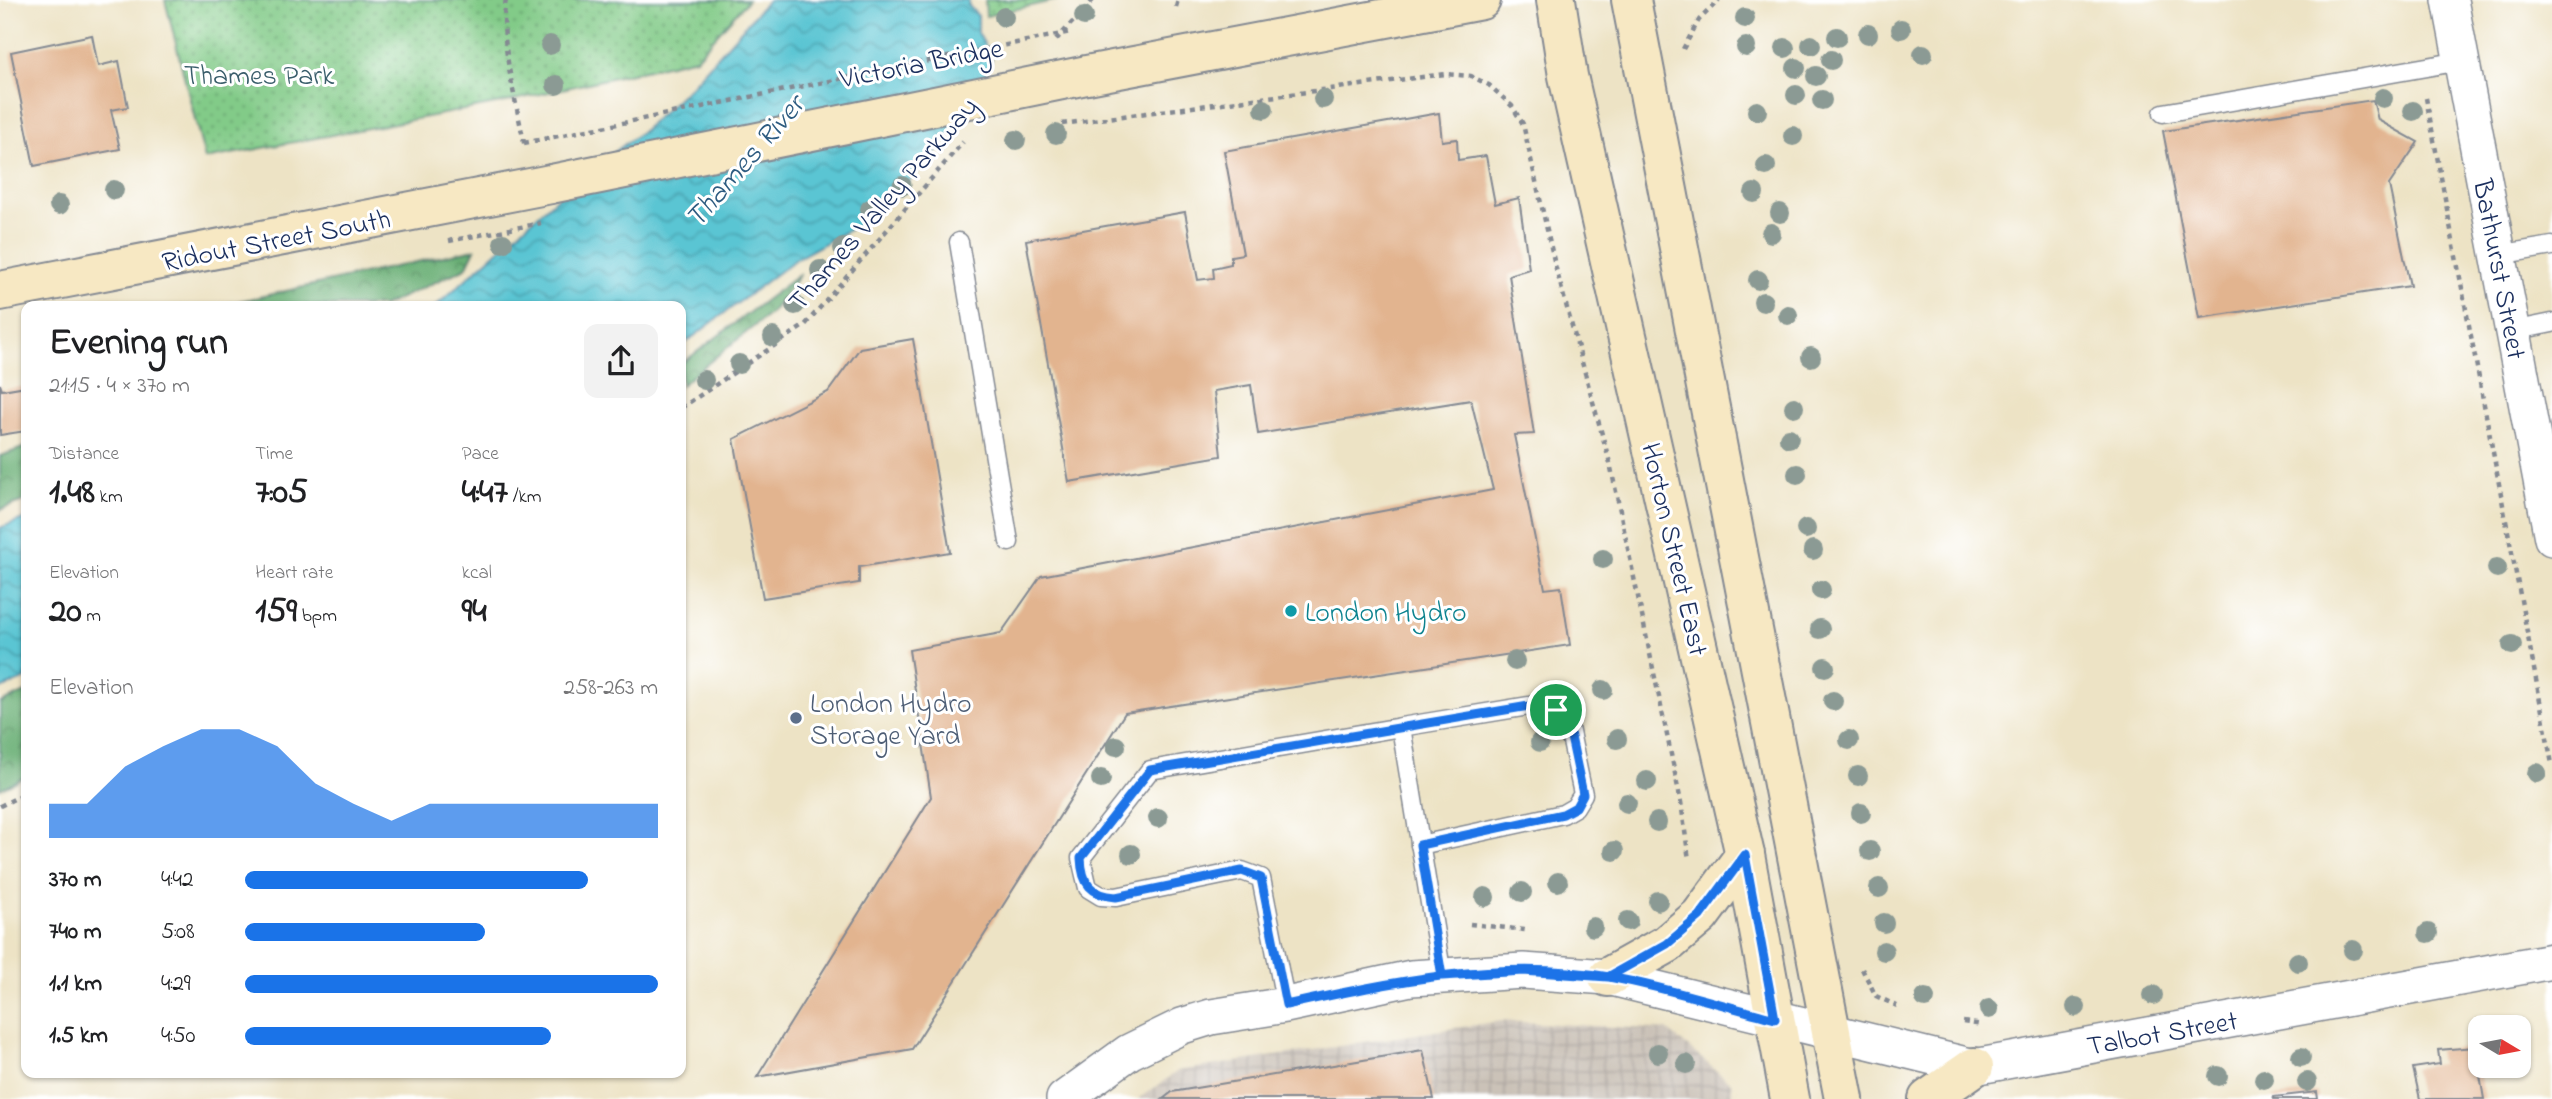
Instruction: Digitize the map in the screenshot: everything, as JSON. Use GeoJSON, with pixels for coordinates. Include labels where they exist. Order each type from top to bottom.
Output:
{"type":"FeatureCollection","features":[{"type":"Feature","properties":{"kind":"main road","name":"Victoria Bridge"},"geometry":{"type":"LineString","coordinates":[[551,184],[1087,75],[1480,0]]}},
{"type":"Feature","properties":{"kind":"main road","name":"Horton Street East"},"geometry":{"type":"LineString","coordinates":[[1556,0],[1569,76],[1745,855],[1790,1099]]}},
{"type":"Feature","properties":{"kind":"main road","name":"Horton Street East"},"geometry":{"type":"LineString","coordinates":[[1631,0],[1844,1099]]}},
{"type":"Feature","properties":{"kind":"main road","name":"Ridout Street South"},"geometry":{"type":"LineString","coordinates":[[0,291],[551,184]]}},
{"type":"Feature","properties":{"kind":"main road"},"geometry":{"type":"LineString","coordinates":[[1608,977],[1667,944],[1700,916],[1745,855]]}},
{"type":"Feature","properties":{"kind":"main road"},"geometry":{"type":"LineString","coordinates":[[1928,1099],[1975,1067]]}},
{"type":"Feature","properties":{"kind":"street","name":"Bathurst Street"},"geometry":{"type":"LineString","coordinates":[[2450,0],[2552,538]]}},
{"type":"Feature","properties":{"kind":"street","name":"Talbot Street"},"geometry":{"type":"LineString","coordinates":[[1064,1099],[1129,1052],[1182,1026],[1211,1017],[1286,1005],[1411,978],[1523,971],[1608,977],[1975,1067],[2552,961]]}},
{"type":"Feature","properties":{"kind":"lane"},"geometry":{"type":"LineString","coordinates":[[2163,113],[2461,61]]}},
{"type":"Feature","properties":{"kind":"lane"},"geometry":{"type":"LineString","coordinates":[[959,242],[1009,542]]}},
{"type":"Feature","properties":{"kind":"lane"},"geometry":{"type":"LineString","coordinates":[[2498,256],[2552,246]]}},
{"type":"Feature","properties":{"kind":"lane"},"geometry":{"type":"LineString","coordinates":[[2512,331],[2552,323]]}},
{"type":"Feature","properties":{"kind":"lane"},"geometry":{"type":"LineString","coordinates":[[1286,1005],[1261,878],[1242,871],[1116,897],[1101,895],[1088,888],[1081,858],[1150,770],[1541,704],[1567,718],[1583,794],[1576,807],[1563,814],[1420,845]]}},
{"type":"Feature","properties":{"kind":"lane"},"geometry":{"type":"LineString","coordinates":[[1401,727],[1442,976]]}},
{"type":"Feature","properties":{"kind":"path","name":"Victoria Bridge"},"geometry":{"type":"LineString","coordinates":[[506,0],[504,11],[508,48],[524,143],[1071,32]]}},
{"type":"Feature","properties":{"kind":"path"},"geometry":{"type":"LineString","coordinates":[[1047,50],[1093,0]]}},
{"type":"Feature","properties":{"kind":"path"},"geometry":{"type":"LineString","coordinates":[[1176,7],[1178,0]]}},
{"type":"Feature","properties":{"kind":"path"},"geometry":{"type":"LineString","coordinates":[[1681,55],[1699,20],[1719,0]]}},
{"type":"Feature","properties":{"kind":"path"},"geometry":{"type":"LineString","coordinates":[[2420,68],[2552,764]]}},
{"type":"Feature","properties":{"kind":"path"},"geometry":{"type":"LineString","coordinates":[[1056,125],[1445,74],[1471,76],[1489,85],[1512,106],[1523,124],[1530,148],[1555,265],[1610,463],[1681,802],[1689,860],[1683,871]]}},
{"type":"Feature","properties":{"kind":"path","name":"Thames Valley Parkway"},"geometry":{"type":"LineString","coordinates":[[686,405],[805,325],[965,140]]}},
{"type":"Feature","properties":{"kind":"path"},"geometry":{"type":"LineString","coordinates":[[0,806],[21,796]]}},
{"type":"Feature","properties":{"kind":"path"},"geometry":{"type":"LineString","coordinates":[[1470,924],[1534,931]]}},
{"type":"Feature","properties":{"kind":"path"},"geometry":{"type":"LineString","coordinates":[[1857,959],[1876,996],[1905,1010]]}},
{"type":"Feature","properties":{"kind":"path"},"geometry":{"type":"LineString","coordinates":[[1952,1020],[1989,1026]]}},
{"type":"Feature","properties":{"kind":"shaded area"},"geometry":{"type":"Polygon","coordinates":[[[1501,1021],[1667,1030],[1731,1083],[1733,1099],[1138,1099],[1178,1071],[1501,1021]]]}},
{"type":"Feature","properties":{"kind":"green space","name":"Thames Park"},"geometry":{"type":"Polygon","coordinates":[[[165,0],[748,0],[696,58],[506,102],[205,159],[165,0]]]}},
{"type":"Feature","properties":{"kind":"green space"},"geometry":{"type":"Polygon","coordinates":[[[985,0],[1057,0],[986,16],[985,0]]]}},
{"type":"Feature","properties":{"kind":"green space"},"geometry":{"type":"Polygon","coordinates":[[[475,249],[466,268],[394,301],[241,301],[475,249]]]}},
{"type":"Feature","properties":{"kind":"green space"},"geometry":{"type":"Polygon","coordinates":[[[800,274],[773,311],[686,381],[686,360],[800,274]]]}},
{"type":"Feature","properties":{"kind":"green space"},"geometry":{"type":"Polygon","coordinates":[[[21,449],[21,502],[0,510],[0,456],[21,449]]]}},
{"type":"Feature","properties":{"kind":"green space"},"geometry":{"type":"Polygon","coordinates":[[[21,694],[21,778],[0,789],[0,703],[21,694]]]}},
{"type":"Feature","properties":{"kind":"water","name":"Thames River"},"geometry":{"type":"Polygon","coordinates":[[[768,0],[969,0],[968,5],[978,16],[978,33],[992,58],[980,93],[931,159],[872,217],[796,259],[686,342],[686,301],[442,301],[568,188],[646,128],[691,86],[768,0]]]}},
{"type":"Feature","properties":{"kind":"water"},"geometry":{"type":"Polygon","coordinates":[[[21,520],[21,681],[0,689],[0,528],[21,520]]]}},
{"type":"Feature","properties":{"kind":"building"},"geometry":{"type":"Polygon","coordinates":[[[92,35],[98,66],[119,61],[128,107],[111,110],[120,149],[34,166],[11,52],[92,35]]]}},
{"type":"Feature","properties":{"kind":"building"},"geometry":{"type":"Polygon","coordinates":[[[2373,100],[2378,120],[2418,142],[2389,185],[2410,286],[2199,318],[2163,131],[2373,100]]]}},
{"type":"Feature","properties":{"kind":"building","name":"London Hydro"},"geometry":{"type":"Polygon","coordinates":[[[1439,113],[1442,141],[1457,139],[1458,160],[1486,156],[1495,204],[1519,198],[1529,269],[1509,275],[1534,434],[1514,435],[1545,589],[1561,587],[1570,645],[1125,713],[912,1049],[757,1077],[931,797],[909,650],[1001,633],[1041,576],[1493,490],[1471,400],[1258,434],[1251,385],[1214,391],[1221,456],[1069,482],[1026,240],[1185,212],[1198,280],[1214,278],[1213,268],[1231,264],[1231,256],[1243,254],[1224,151],[1439,113]]]}},
{"type":"Feature","properties":{"kind":"building"},"geometry":{"type":"Polygon","coordinates":[[[913,339],[950,552],[859,567],[859,583],[763,598],[734,439],[828,392],[860,348],[913,339]]]}},
{"type":"Feature","properties":{"kind":"building"},"geometry":{"type":"Polygon","coordinates":[[[0,384],[2,390],[21,387],[21,432],[0,435],[0,384]]]}},
{"type":"Feature","properties":{"kind":"building"},"geometry":{"type":"Polygon","coordinates":[[[2468,1048],[2468,1078],[2480,1078],[2484,1099],[2420,1099],[2413,1068],[2440,1064],[2438,1050],[2468,1048]]]}},
{"type":"Feature","properties":{"kind":"building"},"geometry":{"type":"Polygon","coordinates":[[[1423,1050],[1434,1099],[1163,1099],[1172,1092],[1423,1050]]]}},
{"type":"Feature","properties":{"kind":"building"},"geometry":{"type":"Polygon","coordinates":[[[2317,1092],[2318,1099],[2273,1097],[2317,1092]]]}},
{"type":"Feature","properties":{"kind":"place","name":"London Hydro"},"geometry":{"type":"Point","coordinates":[1291,611]}},
{"type":"Feature","properties":{"kind":"place","name":"London Hydro Storage Yard"},"geometry":{"type":"Point","coordinates":[796,718]}},
{"type":"Feature","properties":{"kind":"route"},"geometry":{"type":"LineString","coordinates":[[1556,710],[1541,704],[1150,770],[1081,858],[1082,872],[1088,888],[1101,895],[1116,897],[1242,871],[1261,878],[1286,1005],[1411,978],[1523,971],[1608,977],[1775,1019],[1745,855],[1700,916],[1667,944],[1608,977],[1523,971],[1442,976],[1420,845],[1563,814],[1576,807],[1583,794],[1567,718],[1556,710]]}}]}
